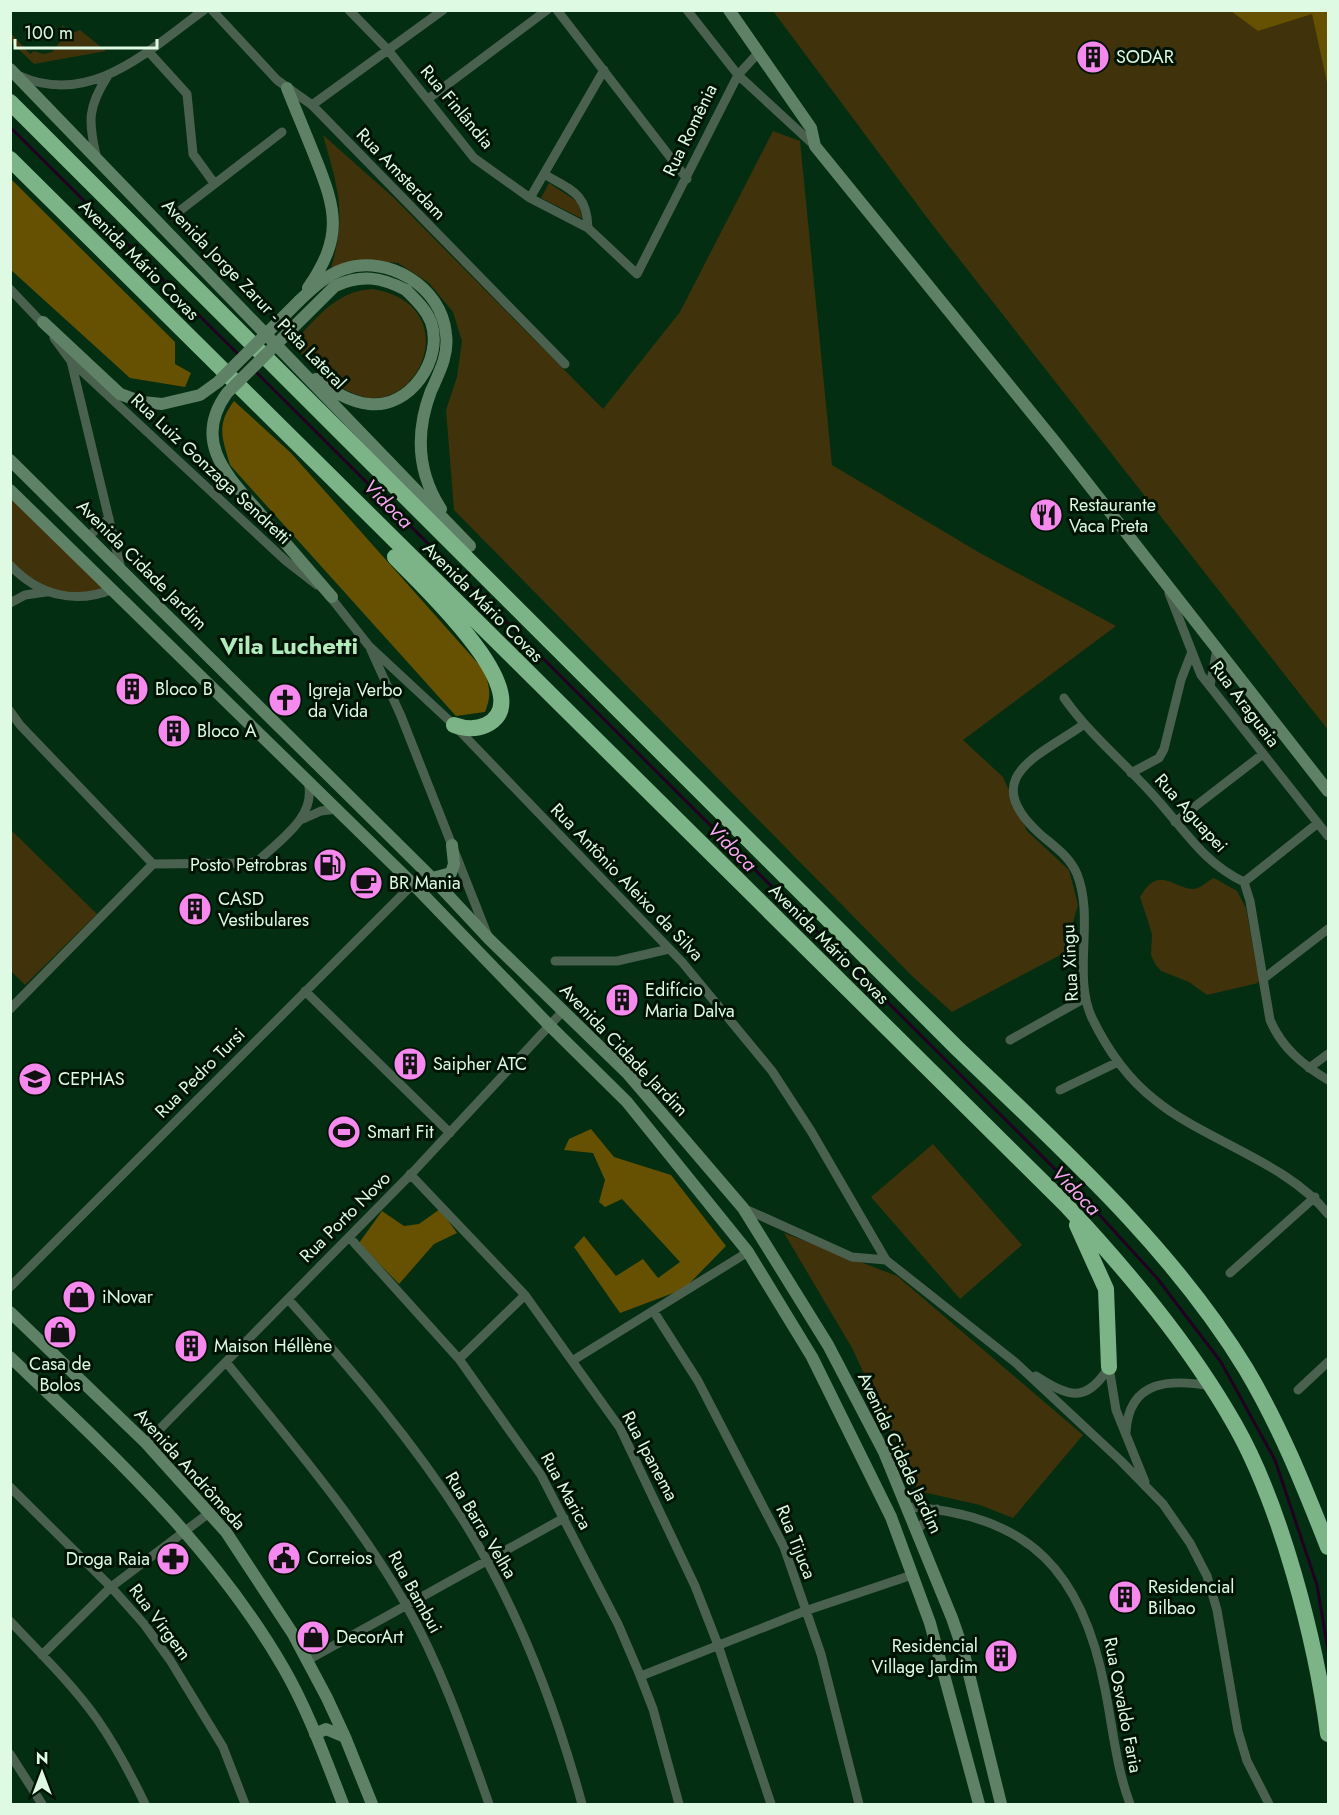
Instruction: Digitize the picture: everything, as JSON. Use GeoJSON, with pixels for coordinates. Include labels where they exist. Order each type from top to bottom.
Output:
{"type":"FeatureCollection","features":[{"type":"Feature","properties":{"kind":"highway","name":"Avenida Mário Covas"},"geometry":{"type":"LineString","coordinates":[[16,107],[957,1048],[1080,1167],[1148,1241],[1201,1304],[1245,1369],[1286,1441],[1329,1547]]}},
{"type":"Feature","properties":{"kind":"highway","name":"Avenida Mário Covas"},"geometry":{"type":"LineString","coordinates":[[10,159],[1066,1206],[1110,1253],[1172,1328],[1212,1386],[1236,1427],[1268,1497],[1313,1651],[1329,1734]]}},
{"type":"Feature","properties":{"kind":"highway"},"geometry":{"type":"LineString","coordinates":[[338,486],[370,530],[478,648],[492,667],[500,691],[500,711],[489,723],[480,728],[469,729],[454,724]]}},
{"type":"Feature","properties":{"kind":"highway"},"geometry":{"type":"LineString","coordinates":[[470,546],[528,618]]}},
{"type":"Feature","properties":{"kind":"highway"},"geometry":{"type":"LineString","coordinates":[[1066,1206],[1106,1289],[1109,1367]]}},
{"type":"Feature","properties":{"kind":"main road"},"geometry":{"type":"LineString","coordinates":[[729,10],[811,129],[816,146],[1162,578],[1329,791]]}},
{"type":"Feature","properties":{"kind":"main road","name":"Avenida Jorge Zarur - Pista Lateral"},"geometry":{"type":"LineString","coordinates":[[13,72],[96,155],[470,546]]}},
{"type":"Feature","properties":{"kind":"main road"},"geometry":{"type":"LineString","coordinates":[[287,88],[332,197],[334,219],[330,245],[322,267],[299,301]]}},
{"type":"Feature","properties":{"kind":"main road"},"geometry":{"type":"LineString","coordinates":[[43,322],[120,394],[142,402],[162,404],[200,395],[218,382],[324,279],[345,269],[367,267],[387,268],[402,274],[416,282],[431,297],[440,311],[447,336],[444,363],[422,417],[420,449],[422,467],[433,496],[470,546]]}},
{"type":"Feature","properties":{"kind":"main road"},"geometry":{"type":"LineString","coordinates":[[290,360],[348,400],[371,404],[387,403],[407,393],[419,381],[429,363],[433,342],[431,323],[422,306],[406,290],[388,281],[369,277],[352,279],[335,286],[227,393],[216,408],[212,432],[217,457],[222,468],[332,597]]}},
{"type":"Feature","properties":{"kind":"main road","name":"Avenida Cidade Jardim"},"geometry":{"type":"LineString","coordinates":[[10,460],[432,878],[489,939],[628,1074],[743,1208],[828,1345],[884,1452],[909,1507],[963,1650],[1000,1804]]}},
{"type":"Feature","properties":{"kind":"main road","name":"Avenida Cidade Jardim"},"geometry":{"type":"LineString","coordinates":[[10,490],[413,884],[627,1102],[748,1252],[792,1322],[866,1461],[891,1517],[930,1623],[979,1804]]}},
{"type":"Feature","properties":{"kind":"main road"},"geometry":{"type":"LineString","coordinates":[[413,884],[447,876],[453,869],[452,845]]}},
{"type":"Feature","properties":{"kind":"main road","name":"Avenida Andrômeda"},"geometry":{"type":"LineString","coordinates":[[10,1312],[146,1443],[209,1513],[237,1550],[292,1634],[345,1737],[372,1804]]}},
{"type":"Feature","properties":{"kind":"main road"},"geometry":{"type":"LineString","coordinates":[[10,1357],[130,1471],[185,1531],[240,1600],[284,1667],[315,1734],[343,1804]]}},
{"type":"Feature","properties":{"kind":"main road"},"geometry":{"type":"LineString","coordinates":[[315,1734],[326,1729],[345,1737]]}},
{"type":"Feature","properties":{"kind":"street"},"geometry":{"type":"LineString","coordinates":[[13,72],[37,83],[71,85],[107,77],[131,64],[204,10]]}},
{"type":"Feature","properties":{"kind":"street","name":"Rua Amsterdam"},"geometry":{"type":"LineString","coordinates":[[212,10],[287,88],[312,105],[565,364]]}},
{"type":"Feature","properties":{"kind":"street","name":"Rua Finlândia"},"geometry":{"type":"LineString","coordinates":[[349,10],[388,50],[474,158],[530,198],[588,228],[637,274]]}},
{"type":"Feature","properties":{"kind":"street"},"geometry":{"type":"LineString","coordinates":[[312,105],[443,10]]}},
{"type":"Feature","properties":{"kind":"street"},"geometry":{"type":"LineString","coordinates":[[428,99],[548,10]]}},
{"type":"Feature","properties":{"kind":"street"},"geometry":{"type":"LineString","coordinates":[[558,10],[687,179]]}},
{"type":"Feature","properties":{"kind":"street"},"geometry":{"type":"LineString","coordinates":[[687,10],[738,75],[816,146]]}},
{"type":"Feature","properties":{"kind":"street"},"geometry":{"type":"LineString","coordinates":[[148,51],[187,94],[194,154],[214,183]]}},
{"type":"Feature","properties":{"kind":"street","name":"Rua Romênia"},"geometry":{"type":"LineString","coordinates":[[637,274],[738,75],[759,52]]}},
{"type":"Feature","properties":{"kind":"street"},"geometry":{"type":"LineString","coordinates":[[530,198],[604,70]]}},
{"type":"Feature","properties":{"kind":"street"},"geometry":{"type":"LineString","coordinates":[[96,155],[89,127],[93,100],[107,77]]}},
{"type":"Feature","properties":{"kind":"street"},"geometry":{"type":"LineString","coordinates":[[173,216],[282,132]]}},
{"type":"Feature","properties":{"kind":"street"},"geometry":{"type":"LineString","coordinates":[[544,174],[582,198],[586,208],[588,228]]}},
{"type":"Feature","properties":{"kind":"street"},"geometry":{"type":"LineString","coordinates":[[10,289],[43,322],[71,361],[122,572]]}},
{"type":"Feature","properties":{"kind":"street","name":"Rua Luiz Gonzaga Sendretti"},"geometry":{"type":"LineString","coordinates":[[71,361],[286,561],[332,597],[369,646]]}},
{"type":"Feature","properties":{"kind":"street"},"geometry":{"type":"LineString","coordinates":[[89,536],[109,518]]}},
{"type":"Feature","properties":{"kind":"street"},"geometry":{"type":"LineString","coordinates":[[10,566],[32,585],[60,596],[87,597],[113,589]]}},
{"type":"Feature","properties":{"kind":"street","name":"Rua Araguaia"},"geometry":{"type":"LineString","coordinates":[[1162,578],[1201,675],[1329,836]]}},
{"type":"Feature","properties":{"kind":"street"},"geometry":{"type":"LineString","coordinates":[[10,603],[25,595],[46,592]]}},
{"type":"Feature","properties":{"kind":"street"},"geometry":{"type":"LineString","coordinates":[[369,646],[401,716],[489,939]]}},
{"type":"Feature","properties":{"kind":"street","name":"Rua Antônio Aleixo da Silva"},"geometry":{"type":"LineString","coordinates":[[369,646],[454,724],[669,949],[772,1071],[811,1131],[886,1260]]}},
{"type":"Feature","properties":{"kind":"street"},"geometry":{"type":"LineString","coordinates":[[1210,687],[1217,649]]}},
{"type":"Feature","properties":{"kind":"street"},"geometry":{"type":"LineString","coordinates":[[1131,773],[1159,758],[1164,749],[1181,680],[1191,654]]}},
{"type":"Feature","properties":{"kind":"street","name":"Rua Aguapei"},"geometry":{"type":"LineString","coordinates":[[1064,698],[1083,725],[1131,773],[1207,859],[1226,874],[1244,882]]}},
{"type":"Feature","properties":{"kind":"street"},"geometry":{"type":"LineString","coordinates":[[10,711],[15,724],[153,864]]}},
{"type":"Feature","properties":{"kind":"street","name":"Rua Xingu"},"geometry":{"type":"LineString","coordinates":[[1083,725],[1022,768],[1014,780],[1012,794],[1030,825],[1066,856],[1077,874],[1084,902],[1085,998],[1091,1016],[1118,1062],[1156,1101],[1267,1165],[1315,1197],[1329,1214]]}},
{"type":"Feature","properties":{"kind":"street"},"geometry":{"type":"LineString","coordinates":[[1175,822],[1263,754]]}},
{"type":"Feature","properties":{"kind":"street"},"geometry":{"type":"LineString","coordinates":[[10,1009],[153,864],[250,863],[259,860],[300,820],[310,803],[308,782]]}},
{"type":"Feature","properties":{"kind":"street"},"geometry":{"type":"LineString","coordinates":[[300,820],[321,811],[337,809]]}},
{"type":"Feature","properties":{"kind":"street"},"geometry":{"type":"LineString","coordinates":[[1318,823],[1244,882],[1250,901],[1270,1020],[1277,1035],[1309,1068],[1329,1080]]}},
{"type":"Feature","properties":{"kind":"street","name":"Rua Pedro Tursi"},"geometry":{"type":"LineString","coordinates":[[10,1287],[413,884]]}},
{"type":"Feature","properties":{"kind":"street"},"geometry":{"type":"LineString","coordinates":[[1263,979],[1329,929]]}},
{"type":"Feature","properties":{"kind":"street"},"geometry":{"type":"LineString","coordinates":[[555,961],[617,961],[669,949]]}},
{"type":"Feature","properties":{"kind":"street"},"geometry":{"type":"LineString","coordinates":[[305,992],[450,1133]]}},
{"type":"Feature","properties":{"kind":"street"},"geometry":{"type":"LineString","coordinates":[[1010,1041],[1085,998]]}},
{"type":"Feature","properties":{"kind":"street","name":"Rua Porto Novo"},"geometry":{"type":"LineString","coordinates":[[146,1443],[450,1133],[563,1011]]}},
{"type":"Feature","properties":{"kind":"street"},"geometry":{"type":"LineString","coordinates":[[1309,1068],[1329,1054]]}},
{"type":"Feature","properties":{"kind":"street"},"geometry":{"type":"LineString","coordinates":[[1060,1090],[1118,1062]]}},
{"type":"Feature","properties":{"kind":"street","name":"Rua Ipanema"},"geometry":{"type":"LineString","coordinates":[[410,1174],[525,1295],[620,1428],[695,1586],[718,1645],[771,1804]]}},
{"type":"Feature","properties":{"kind":"street"},"geometry":{"type":"LineString","coordinates":[[1230,1273],[1315,1197]]}},
{"type":"Feature","properties":{"kind":"street"},"geometry":{"type":"LineString","coordinates":[[743,1208],[852,1257],[886,1260],[1016,1363],[1149,1490],[1190,1543],[1207,1576],[1217,1610],[1238,1731],[1247,1761],[1269,1804]]}},
{"type":"Feature","properties":{"kind":"street","name":"Rua Marica"},"geometry":{"type":"LineString","coordinates":[[349,1237],[459,1359],[541,1475],[618,1624],[641,1676],[653,1709],[679,1804]]}},
{"type":"Feature","properties":{"kind":"street"},"geometry":{"type":"LineString","coordinates":[[572,1361],[748,1252]]}},
{"type":"Feature","properties":{"kind":"street"},"geometry":{"type":"LineString","coordinates":[[459,1359],[525,1295]]}},
{"type":"Feature","properties":{"kind":"street","name":"Rua Barra Velha"},"geometry":{"type":"LineString","coordinates":[[288,1299],[377,1399],[446,1495],[486,1561],[537,1663],[562,1733],[582,1804]]}},
{"type":"Feature","properties":{"kind":"street","name":"Rua Tijuca"},"geometry":{"type":"LineString","coordinates":[[654,1312],[698,1381],[779,1537],[821,1654],[860,1804]]}},
{"type":"Feature","properties":{"kind":"street","name":"Rua Bambui"},"geometry":{"type":"LineString","coordinates":[[226,1362],[337,1499],[378,1557],[406,1605],[441,1676],[489,1804]]}},
{"type":"Feature","properties":{"kind":"street"},"geometry":{"type":"LineString","coordinates":[[1298,1390],[1329,1362]]}},
{"type":"Feature","properties":{"kind":"street"},"geometry":{"type":"LineString","coordinates":[[1016,1363],[1049,1384],[1071,1393],[1082,1393],[1098,1386],[1109,1367]]}},
{"type":"Feature","properties":{"kind":"street"},"geometry":{"type":"LineString","coordinates":[[1109,1367],[1116,1410],[1149,1490]]}},
{"type":"Feature","properties":{"kind":"street"},"geometry":{"type":"LineString","coordinates":[[1126,1437],[1127,1420],[1131,1408],[1148,1389],[1173,1381],[1212,1386]]}},
{"type":"Feature","properties":{"kind":"street","name":"Rua Virgem"},"geometry":{"type":"LineString","coordinates":[[10,1487],[111,1587],[144,1624],[223,1747],[245,1804]]}},
{"type":"Feature","properties":{"kind":"street","name":"Rua Osvaldo Faria"},"geometry":{"type":"LineString","coordinates":[[909,1507],[937,1509],[974,1516],[1008,1531],[1047,1559],[1067,1584],[1089,1624],[1098,1652],[1120,1778],[1130,1804]]}},
{"type":"Feature","properties":{"kind":"street"},"geometry":{"type":"LineString","coordinates":[[917,1530],[937,1509]]}},
{"type":"Feature","properties":{"kind":"street"},"geometry":{"type":"LineString","coordinates":[[42,1654],[111,1587],[209,1513]]}},
{"type":"Feature","properties":{"kind":"street"},"geometry":{"type":"LineString","coordinates":[[306,1661],[564,1518]]}},
{"type":"Feature","properties":{"kind":"street"},"geometry":{"type":"LineString","coordinates":[[641,1676],[805,1611],[912,1575]]}},
{"type":"Feature","properties":{"kind":"street"},"geometry":{"type":"LineString","coordinates":[[10,1621],[42,1654],[96,1719],[121,1756],[145,1804]]}},
{"type":"Feature","properties":{"kind":"street"},"geometry":{"type":"LineString","coordinates":[[10,1754],[42,1804]]}},
{"type":"Feature","properties":{"kind":"shaded area"},"geometry":{"type":"Polygon","coordinates":[[[773,11],[1328,11],[1328,730],[931,223],[773,11]]]}},
{"type":"Feature","properties":{"kind":"shaded area"},"geometry":{"type":"Polygon","coordinates":[[[1231,11],[1328,11],[1328,87],[1312,14],[1258,31],[1231,11]]]}},
{"type":"Feature","properties":{"kind":"shaded area"},"geometry":{"type":"Polygon","coordinates":[[[62,25],[72,33],[80,30],[106,51],[34,64],[11,42],[11,33],[30,54],[34,51],[43,54],[52,52],[60,42],[62,25]]]}},
{"type":"Feature","properties":{"kind":"shaded area"},"geometry":{"type":"Polygon","coordinates":[[[773,131],[800,141],[832,465],[980,553],[1116,626],[963,740],[1003,777],[1027,831],[1069,870],[1078,905],[1064,953],[952,1012],[912,976],[454,510],[446,410],[457,377],[462,341],[453,312],[429,283],[398,263],[361,260],[331,268],[339,232],[339,201],[323,135],[394,198],[603,409],[680,312],[773,131]]]}},
{"type":"Feature","properties":{"kind":"shaded area"},"geometry":{"type":"Polygon","coordinates":[[[11,179],[175,342],[175,364],[191,373],[185,387],[130,378],[11,270],[11,179]]]}},
{"type":"Feature","properties":{"kind":"shaded area"},"geometry":{"type":"Polygon","coordinates":[[[549,183],[578,202],[583,219],[541,198],[549,183]]]}},
{"type":"Feature","properties":{"kind":"shaded area"},"geometry":{"type":"Polygon","coordinates":[[[373,289],[402,299],[419,316],[426,336],[424,357],[414,376],[399,390],[379,398],[357,395],[348,391],[322,373],[292,344],[337,300],[360,291],[373,289]]]}},
{"type":"Feature","properties":{"kind":"shaded area"},"geometry":{"type":"Polygon","coordinates":[[[234,401],[291,453],[482,668],[489,690],[485,712],[456,716],[230,465],[222,432],[228,409],[234,401]]]}},
{"type":"Feature","properties":{"kind":"shaded area"},"geometry":{"type":"Polygon","coordinates":[[[10,490],[113,589],[60,596],[11,565],[10,490]]]}},
{"type":"Feature","properties":{"kind":"shaded area"},"geometry":{"type":"Polygon","coordinates":[[[10,829],[97,914],[25,985],[11,971],[10,829]]]}},
{"type":"Feature","properties":{"kind":"shaded area"},"geometry":{"type":"Polygon","coordinates":[[[1214,878],[1237,891],[1246,908],[1259,980],[1258,983],[1207,995],[1189,982],[1161,971],[1155,964],[1151,955],[1152,934],[1140,897],[1147,887],[1160,880],[1194,889],[1214,878]]]}},
{"type":"Feature","properties":{"kind":"shaded area"},"geometry":{"type":"Polygon","coordinates":[[[591,1129],[614,1157],[671,1175],[726,1246],[684,1289],[620,1313],[574,1247],[584,1236],[616,1276],[643,1259],[658,1278],[680,1262],[622,1199],[605,1207],[599,1202],[605,1180],[593,1153],[564,1150],[569,1139],[591,1129]]]}},
{"type":"Feature","properties":{"kind":"shaded area"},"geometry":{"type":"Polygon","coordinates":[[[933,1144],[1022,1245],[960,1299],[871,1197],[933,1144]]]}},
{"type":"Feature","properties":{"kind":"shaded area"},"geometry":{"type":"Polygon","coordinates":[[[440,1209],[457,1233],[434,1244],[399,1284],[359,1243],[382,1211],[404,1226],[419,1224],[440,1209]]]}},
{"type":"Feature","properties":{"kind":"shaded area"},"geometry":{"type":"Polygon","coordinates":[[[784,1233],[897,1276],[1083,1435],[1013,1518],[980,1505],[918,1491],[852,1348],[784,1233]]]}},
{"type":"Feature","properties":{"kind":"waterway","name":"Vidoca"},"geometry":{"type":"LineString","coordinates":[[10,127],[240,356]]}},
{"type":"Feature","properties":{"kind":"waterway","name":"Vidoca"},"geometry":{"type":"LineString","coordinates":[[254,370],[1086,1200],[1157,1278],[1221,1362],[1275,1460],[1317,1585],[1328,1650]]}},
{"type":"Feature","properties":{"kind":"place","name":"SODAR"},"geometry":{"type":"Point","coordinates":[1093,57]}},
{"type":"Feature","properties":{"kind":"place","name":"Restaurante Vaca Preta"},"geometry":{"type":"Point","coordinates":[1046,515]}},
{"type":"Feature","properties":{"kind":"place","name":"Bloco B"},"geometry":{"type":"Point","coordinates":[132,689]}},
{"type":"Feature","properties":{"kind":"place","name":"Igreja Verbo da Vida"},"geometry":{"type":"Point","coordinates":[285,700]}},
{"type":"Feature","properties":{"kind":"place","name":"Bloco A"},"geometry":{"type":"Point","coordinates":[174,731]}},
{"type":"Feature","properties":{"kind":"place","name":"Posto Petrobras"},"geometry":{"type":"Point","coordinates":[330,865]}},
{"type":"Feature","properties":{"kind":"place","name":"BR Mania"},"geometry":{"type":"Point","coordinates":[366,883]}},
{"type":"Feature","properties":{"kind":"place","name":"CASD Vestibulares"},"geometry":{"type":"Point","coordinates":[195,909]}},
{"type":"Feature","properties":{"kind":"place","name":"Edifício Maria Dalva"},"geometry":{"type":"Point","coordinates":[622,1000]}},
{"type":"Feature","properties":{"kind":"place","name":"Saipher ATC"},"geometry":{"type":"Point","coordinates":[410,1064]}},
{"type":"Feature","properties":{"kind":"place","name":"CEPHAS"},"geometry":{"type":"Point","coordinates":[35,1079]}},
{"type":"Feature","properties":{"kind":"place","name":"Smart Fit"},"geometry":{"type":"Point","coordinates":[344,1132]}},
{"type":"Feature","properties":{"kind":"place","name":"iNovar"},"geometry":{"type":"Point","coordinates":[79,1297]}},
{"type":"Feature","properties":{"kind":"place","name":"Casa de Bolos"},"geometry":{"type":"Point","coordinates":[60,1332]}},
{"type":"Feature","properties":{"kind":"place","name":"Maison Héllène"},"geometry":{"type":"Point","coordinates":[191,1346]}},
{"type":"Feature","properties":{"kind":"place","name":"Correios"},"geometry":{"type":"Point","coordinates":[284,1558]}},
{"type":"Feature","properties":{"kind":"place","name":"Droga Raia"},"geometry":{"type":"Point","coordinates":[173,1559]}},
{"type":"Feature","properties":{"kind":"place","name":"Residencial Bilbao"},"geometry":{"type":"Point","coordinates":[1125,1597]}},
{"type":"Feature","properties":{"kind":"place","name":"DecorArt"},"geometry":{"type":"Point","coordinates":[313,1637]}},
{"type":"Feature","properties":{"kind":"place","name":"Residencial Village Jardim"},"geometry":{"type":"Point","coordinates":[1001,1656]}},
{"type":"Feature","properties":{"kind":"district","name":"Vila Luchetti"},"geometry":{"type":"Point","coordinates":[289,645]}}]}
